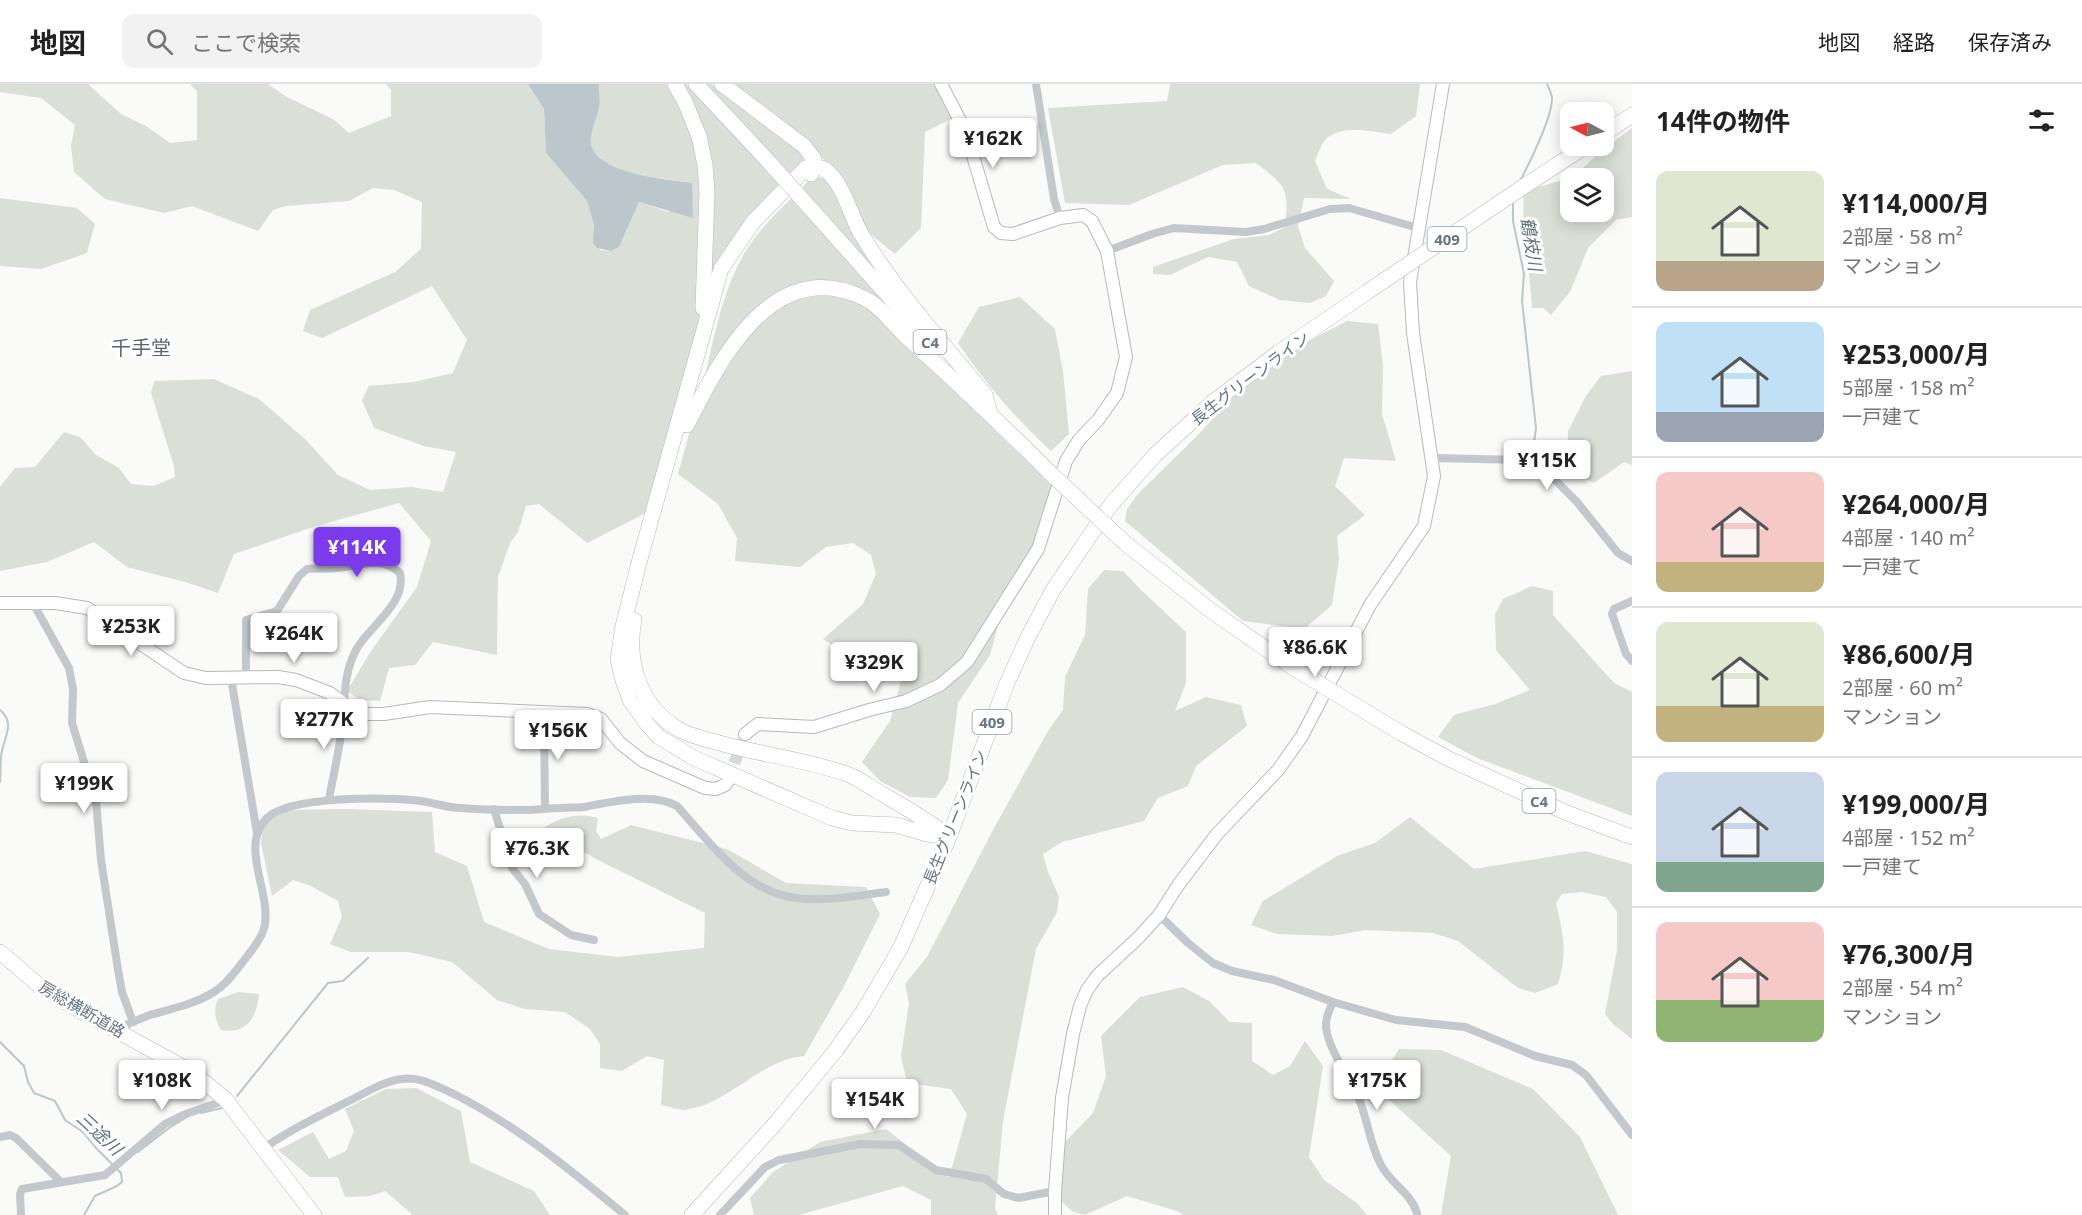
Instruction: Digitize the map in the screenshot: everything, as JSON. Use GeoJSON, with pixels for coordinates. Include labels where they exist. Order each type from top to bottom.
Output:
{"type":"FeatureCollection","features":[{"type":"Feature","properties":{"kind":"highway"},"geometry":{"type":"LineString","coordinates":[[675,84],[699,136],[705,165],[707,192],[702,335]]}},
{"type":"Feature","properties":{"kind":"highway","name":"C4"},"geometry":{"type":"LineString","coordinates":[[696,84],[768,161],[989,410],[1046,469],[1125,543],[1210,610],[1295,669],[1401,733],[1449,759],[1557,808],[1632,837]]}},
{"type":"Feature","properties":{"kind":"highway"},"geometry":{"type":"LineString","coordinates":[[722,84],[804,146],[814,159],[813,167],[809,177],[760,225],[727,277],[649,561],[631,636],[632,663],[648,702],[663,719],[680,730],[704,739],[850,775],[929,821],[949,837]]}},
{"type":"Feature","properties":{"kind":"highway"},"geometry":{"type":"LineString","coordinates":[[1614,127],[1632,115]]}},
{"type":"Feature","properties":{"kind":"highway","name":"長生グリーンライン"},"geometry":{"type":"LineString","coordinates":[[692,1215],[774,1125],[836,1050],[863,1012],[901,947],[949,837],[1007,683],[1028,637],[1053,591],[1110,506],[1155,455],[1213,402],[1278,353],[1571,156]]}},
{"type":"Feature","properties":{"kind":"highway"},"geometry":{"type":"LineString","coordinates":[[949,837],[927,834],[896,825],[852,823],[803,807],[694,758],[658,737],[647,724],[630,700],[622,680],[618,659],[623,626],[721,269],[753,222],[806,168],[818,166],[825,169],[835,180],[858,228],[874,254],[891,279],[985,395],[989,410]]}},
{"type":"Feature","properties":{"kind":"highway"},"geometry":{"type":"LineString","coordinates":[[687,425],[708,383],[736,340],[763,310],[788,294],[814,288],[840,290],[865,298],[1024,447]]}},
{"type":"Feature","properties":{"kind":"highway","name":"房総横断道路"},"geometry":{"type":"LineString","coordinates":[[0,952],[41,987],[192,1072],[226,1100],[314,1215]]}},
{"type":"Feature","properties":{"kind":"street"},"geometry":{"type":"LineString","coordinates":[[745,734],[758,724],[814,727],[906,701],[940,685],[967,662],[1038,549],[1066,461],[1079,440],[1098,420],[1117,393],[1126,357],[1107,252],[1092,221],[1083,215],[1060,218],[1012,234],[1001,233],[994,227],[966,132],[941,84]]}},
{"type":"Feature","properties":{"kind":"street"},"geometry":{"type":"LineString","coordinates":[[1036,84],[1054,200],[1060,218]]}},
{"type":"Feature","properties":{"kind":"street"},"geometry":{"type":"LineString","coordinates":[[1055,1215],[1062,1098],[1080,1006],[1087,990],[1097,976],[1159,915],[1217,834],[1278,770],[1302,736],[1370,605],[1424,526],[1434,476],[1414,343],[1410,282],[1443,84]]}},
{"type":"Feature","properties":{"kind":"street"},"geometry":{"type":"LineString","coordinates":[[1107,252],[1174,228],[1246,232],[1264,229],[1330,209],[1349,208],[1418,228]]}},
{"type":"Feature","properties":{"kind":"street"},"geometry":{"type":"LineString","coordinates":[[1432,458],[1523,460],[1554,479],[1618,553],[1632,561]]}},
{"type":"Feature","properties":{"kind":"street"},"geometry":{"type":"LineString","coordinates":[[246,677],[245,626],[249,618],[277,611],[299,576],[307,568],[335,568],[380,562],[395,568],[400,573],[402,581],[400,590],[389,610],[356,650],[350,664],[343,705],[342,728],[329,800]]}},
{"type":"Feature","properties":{"kind":"street"},"geometry":{"type":"LineString","coordinates":[[1632,601],[1614,609],[1612,614],[1626,654],[1632,661]]}},
{"type":"Feature","properties":{"kind":"street"},"geometry":{"type":"LineString","coordinates":[[0,603],[75,605],[87,608],[184,673],[200,677],[278,676],[296,680],[330,693],[343,705],[365,714],[384,714],[430,707],[587,714],[601,719],[620,742],[643,762],[705,788],[716,789],[728,781]]}},
{"type":"Feature","properties":{"kind":"street"},"geometry":{"type":"LineString","coordinates":[[33,603],[69,668],[73,690],[72,723],[96,801],[101,860],[118,970],[122,992],[133,1022]]}},
{"type":"Feature","properties":{"kind":"street"},"geometry":{"type":"LineString","coordinates":[[117,1029],[202,999],[216,991],[231,977],[265,926],[266,903],[256,857],[257,833],[231,678]]}},
{"type":"Feature","properties":{"kind":"street"},"geometry":{"type":"LineString","coordinates":[[544,712],[545,809]]}},
{"type":"Feature","properties":{"kind":"street"},"geometry":{"type":"LineString","coordinates":[[257,833],[273,813],[296,805],[329,800],[386,798],[459,808],[494,809],[545,809],[582,807],[603,801],[666,800],[677,806],[744,876],[774,893],[809,899],[886,892]]}},
{"type":"Feature","properties":{"kind":"street"},"geometry":{"type":"LineString","coordinates":[[494,809],[512,868],[525,884],[539,914],[571,935],[594,940]]}},
{"type":"Feature","properties":{"kind":"street"},"geometry":{"type":"LineString","coordinates":[[1159,915],[1213,963],[1232,971],[1274,980],[1333,1002],[1396,1020],[1465,1027],[1535,1056],[1572,1065],[1586,1075],[1632,1135]]}},
{"type":"Feature","properties":{"kind":"street"},"geometry":{"type":"LineString","coordinates":[[1333,1002],[1328,1013],[1326,1030],[1336,1056],[1358,1097],[1382,1168],[1408,1197],[1417,1213]]}},
{"type":"Feature","properties":{"kind":"street"},"geometry":{"type":"LineString","coordinates":[[263,1149],[289,1131],[367,1092],[403,1078],[417,1080],[437,1086],[486,1110],[530,1138],[625,1215]]}},
{"type":"Feature","properties":{"kind":"street"},"geometry":{"type":"LineString","coordinates":[[21,1215],[20,1194],[22,1189],[105,1175],[165,1124],[226,1100]]}},
{"type":"Feature","properties":{"kind":"street"},"geometry":{"type":"LineString","coordinates":[[0,1137],[10,1135],[16,1138],[61,1182]]}},
{"type":"Feature","properties":{"kind":"street"},"geometry":{"type":"LineString","coordinates":[[720,1215],[765,1167],[779,1160],[860,1144],[899,1145],[936,1170],[986,1179],[1004,1194],[1018,1198],[1055,1191]]}},
{"type":"Feature","properties":{"kind":"shaded area"},"geometry":{"type":"Polygon","coordinates":[[[0,84],[88,84],[121,114],[146,126],[170,143],[197,140],[197,91],[190,84],[268,84],[287,97],[333,119],[349,133],[391,116],[391,90],[386,84],[528,84],[544,109],[546,153],[587,201],[600,250],[611,251],[619,247],[639,202],[669,212],[692,183],[650,177],[619,169],[596,154],[591,144],[591,134],[599,103],[599,84],[670,84],[695,139],[702,180],[699,328],[646,513],[587,543],[539,504],[526,506],[518,532],[510,543],[498,577],[497,655],[433,642],[415,665],[389,668],[380,701],[360,700],[347,691],[369,654],[417,587],[431,541],[399,503],[313,527],[234,554],[218,593],[127,567],[94,542],[47,562],[0,571],[0,487],[15,468],[35,467],[64,432],[80,437],[96,455],[119,468],[131,484],[154,486],[175,477],[174,466],[151,393],[154,381],[214,379],[259,399],[305,439],[338,475],[370,490],[411,487],[443,492],[456,452],[424,446],[374,428],[362,400],[369,386],[414,382],[453,373],[467,340],[432,286],[322,338],[303,331],[310,310],[395,272],[421,249],[422,202],[394,190],[373,188],[349,201],[286,206],[273,210],[258,231],[192,206],[164,213],[105,199],[74,172],[71,146],[75,125],[41,98],[0,92],[0,84]]]}},
{"type":"Feature","properties":{"kind":"shaded area"},"geometry":{"type":"Polygon","coordinates":[[[528,84],[599,84],[600,104],[591,139],[596,154],[606,162],[634,173],[692,183],[693,218],[639,202],[619,247],[611,251],[597,248],[593,243],[594,225],[587,201],[546,153],[544,109],[528,84]]]}},
{"type":"Feature","properties":{"kind":"shaded area"},"geometry":{"type":"Polygon","coordinates":[[[679,84],[687,84],[729,126],[782,185],[710,295],[711,206],[679,84]]]}},
{"type":"Feature","properties":{"kind":"shaded area"},"geometry":{"type":"Polygon","coordinates":[[[704,84],[712,84],[804,153],[802,167],[791,177],[704,84]]]}},
{"type":"Feature","properties":{"kind":"shaded area"},"geometry":{"type":"Polygon","coordinates":[[[726,84],[937,84],[955,117],[925,132],[921,228],[895,254],[863,228],[827,163],[809,145],[726,84]]]}},
{"type":"Feature","properties":{"kind":"shaded area"},"geometry":{"type":"Polygon","coordinates":[[[1170,84],[1420,84],[1416,116],[1391,134],[1349,130],[1333,134],[1326,139],[1320,149],[1315,161],[1327,189],[1351,199],[1304,198],[1298,226],[1305,248],[1334,281],[1326,296],[1310,303],[1280,300],[1249,286],[1237,262],[1208,257],[1170,275],[1153,274],[1153,267],[1234,239],[1269,235],[1285,227],[1287,204],[1284,189],[1256,163],[1223,165],[1129,205],[1065,203],[1048,108],[1167,101],[1170,84]]]}},
{"type":"Feature","properties":{"kind":"shaded area"},"geometry":{"type":"Polygon","coordinates":[[[1632,128],[1632,217],[1614,222],[1614,168],[1583,168],[1596,156],[1614,156],[1614,142],[1632,128]]]}},
{"type":"Feature","properties":{"kind":"shaded area"},"geometry":{"type":"Polygon","coordinates":[[[817,177],[831,182],[946,353],[801,189],[810,179],[817,177]]]}},
{"type":"Feature","properties":{"kind":"shaded area"},"geometry":{"type":"Polygon","coordinates":[[[1560,181],[1560,222],[1614,222],[1588,248],[1570,292],[1551,315],[1543,308],[1532,308],[1523,206],[1524,191],[1560,181]]]}},
{"type":"Feature","properties":{"kind":"shaded area"},"geometry":{"type":"Polygon","coordinates":[[[793,197],[907,329],[879,304],[795,288],[703,385],[725,297],[738,264],[757,235],[793,197]]]}},
{"type":"Feature","properties":{"kind":"shaded area"},"geometry":{"type":"Polygon","coordinates":[[[0,198],[77,208],[95,224],[87,253],[41,269],[0,266],[0,198]]]}},
{"type":"Feature","properties":{"kind":"shaded area"},"geometry":{"type":"Polygon","coordinates":[[[832,292],[872,310],[1054,488],[1037,542],[1007,594],[990,655],[958,703],[948,780],[936,798],[910,797],[880,781],[862,762],[890,721],[905,666],[900,647],[834,646],[823,639],[863,604],[876,574],[871,555],[853,543],[826,547],[800,567],[735,561],[737,538],[718,504],[678,474],[689,434],[703,401],[761,318],[792,297],[832,292]]]}},
{"type":"Feature","properties":{"kind":"shaded area"},"geometry":{"type":"Polygon","coordinates":[[[1020,297],[1055,329],[1063,371],[1069,434],[1051,451],[1001,400],[958,343],[979,307],[1020,297]]]}},
{"type":"Feature","properties":{"kind":"shaded area"},"geometry":{"type":"Polygon","coordinates":[[[1347,321],[1378,324],[1383,366],[1382,414],[1396,461],[1344,458],[1335,486],[1365,515],[1337,536],[1339,559],[1332,605],[1304,629],[1243,621],[1125,521],[1127,509],[1138,494],[1234,396],[1297,347],[1347,321]]]}},
{"type":"Feature","properties":{"kind":"shaded area"},"geometry":{"type":"Polygon","coordinates":[[[1632,371],[1632,465],[1624,462],[1594,483],[1575,474],[1567,463],[1568,431],[1586,396],[1601,376],[1632,371]]]}},
{"type":"Feature","properties":{"kind":"shaded area"},"geometry":{"type":"Polygon","coordinates":[[[1104,570],[1123,571],[1186,632],[1186,683],[1175,711],[1206,697],[1241,705],[1247,726],[1196,766],[1188,786],[1158,798],[1144,821],[1062,842],[1043,854],[1059,897],[1057,912],[1036,949],[1003,1121],[995,1208],[998,1215],[931,1215],[931,1200],[903,1186],[799,1215],[754,1215],[750,1198],[773,1172],[820,1142],[886,1129],[949,1178],[967,1114],[951,1089],[907,1083],[901,1056],[909,1003],[905,984],[927,957],[994,828],[1048,731],[1063,710],[1065,677],[1085,635],[1088,589],[1104,570]]]}},
{"type":"Feature","properties":{"kind":"shaded area"},"geometry":{"type":"Polygon","coordinates":[[[1532,586],[1553,591],[1553,615],[1614,683],[1632,692],[1632,816],[1477,758],[1438,737],[1454,715],[1495,704],[1530,690],[1496,650],[1495,614],[1503,599],[1532,586]]]}},
{"type":"Feature","properties":{"kind":"shaded area"},"geometry":{"type":"Polygon","coordinates":[[[290,810],[432,812],[435,852],[467,866],[484,922],[549,949],[618,957],[704,948],[705,913],[596,859],[544,828],[556,821],[584,815],[598,818],[596,831],[601,839],[631,825],[727,849],[786,883],[866,887],[880,914],[843,988],[804,1056],[773,1065],[716,1100],[701,1106],[678,1109],[661,1105],[664,1060],[647,1056],[622,1071],[600,1068],[600,1044],[590,1029],[565,1012],[525,1009],[497,1000],[452,962],[409,952],[351,952],[330,944],[342,917],[338,901],[311,886],[293,880],[272,896],[261,843],[264,819],[290,810]]]}},
{"type":"Feature","properties":{"kind":"shaded area"},"geometry":{"type":"Polygon","coordinates":[[[1410,817],[1474,869],[1585,851],[1632,864],[1632,1039],[1614,1025],[1605,1014],[1617,950],[1617,912],[1606,897],[1582,892],[1562,894],[1556,903],[1564,952],[1558,984],[1535,993],[1518,988],[1458,941],[1433,933],[1365,930],[1332,936],[1277,934],[1251,925],[1263,901],[1337,856],[1375,843],[1410,817]]]}},
{"type":"Feature","properties":{"kind":"shaded area"},"geometry":{"type":"Polygon","coordinates":[[[1183,987],[1209,1001],[1230,1022],[1252,1023],[1252,1061],[1273,1075],[1290,1066],[1305,1041],[1323,1066],[1309,1157],[1324,1180],[1357,1203],[1367,1215],[1183,1215],[1177,1211],[1127,1196],[1085,1215],[1073,1212],[1060,1200],[1064,1143],[1093,1113],[1106,1076],[1101,1036],[1140,997],[1183,987]]]}},
{"type":"Feature","properties":{"kind":"shaded area"},"geometry":{"type":"Polygon","coordinates":[[[239,992],[259,994],[253,1017],[238,1030],[221,1030],[215,1015],[218,999],[239,992]]]}},
{"type":"Feature","properties":{"kind":"shaded area"},"geometry":{"type":"Polygon","coordinates":[[[1399,1049],[1441,1050],[1533,1089],[1580,1137],[1618,1215],[1441,1215],[1451,1156],[1387,1098],[1386,1069],[1399,1049]]]}},
{"type":"Feature","properties":{"kind":"shaded area"},"geometry":{"type":"Polygon","coordinates":[[[416,1088],[461,1111],[470,1162],[534,1191],[550,1215],[411,1215],[385,1191],[370,1196],[345,1197],[338,1177],[310,1177],[278,1150],[313,1132],[329,1159],[346,1151],[354,1131],[345,1109],[386,1089],[416,1088]]]}},
{"type":"Feature","properties":{"kind":"waterway","name":"鶴枝川"},"geometry":{"type":"LineString","coordinates":[[1520,181],[1549,116],[1552,97],[1547,84]]}},
{"type":"Feature","properties":{"kind":"waterway","name":"鶴枝川"},"geometry":{"type":"LineString","coordinates":[[1513,201],[1513,221],[1524,274],[1522,301],[1536,428],[1533,450]]}},
{"type":"Feature","properties":{"kind":"waterway","name":"三途川"},"geometry":{"type":"LineString","coordinates":[[0,710],[5,715],[8,727],[1,757],[0,782]]}},
{"type":"Feature","properties":{"kind":"waterway"},"geometry":{"type":"LineString","coordinates":[[237,1096],[328,983],[343,981],[368,958]]}},
{"type":"Feature","properties":{"kind":"waterway","name":"三途川"},"geometry":{"type":"LineString","coordinates":[[0,1042],[24,1066],[28,1082],[34,1093],[55,1101],[65,1120],[83,1132],[121,1173],[122,1182],[95,1196],[84,1215]]}},
{"type":"Feature","properties":{"kind":"waterway"},"geometry":{"type":"LineString","coordinates":[[201,1113],[222,1108]]}},
{"type":"Feature","properties":{"kind":"waterway"},"geometry":{"type":"LineString","coordinates":[[138,1152],[187,1117]]}},
{"type":"Feature","properties":{"kind":"tunnel"},"geometry":{"type":"LineString","coordinates":[[728,780],[743,740]]}},
{"type":"Feature","properties":{"kind":"district","name":"千手堂"},"geometry":{"type":"Point","coordinates":[141,347]}}]}
